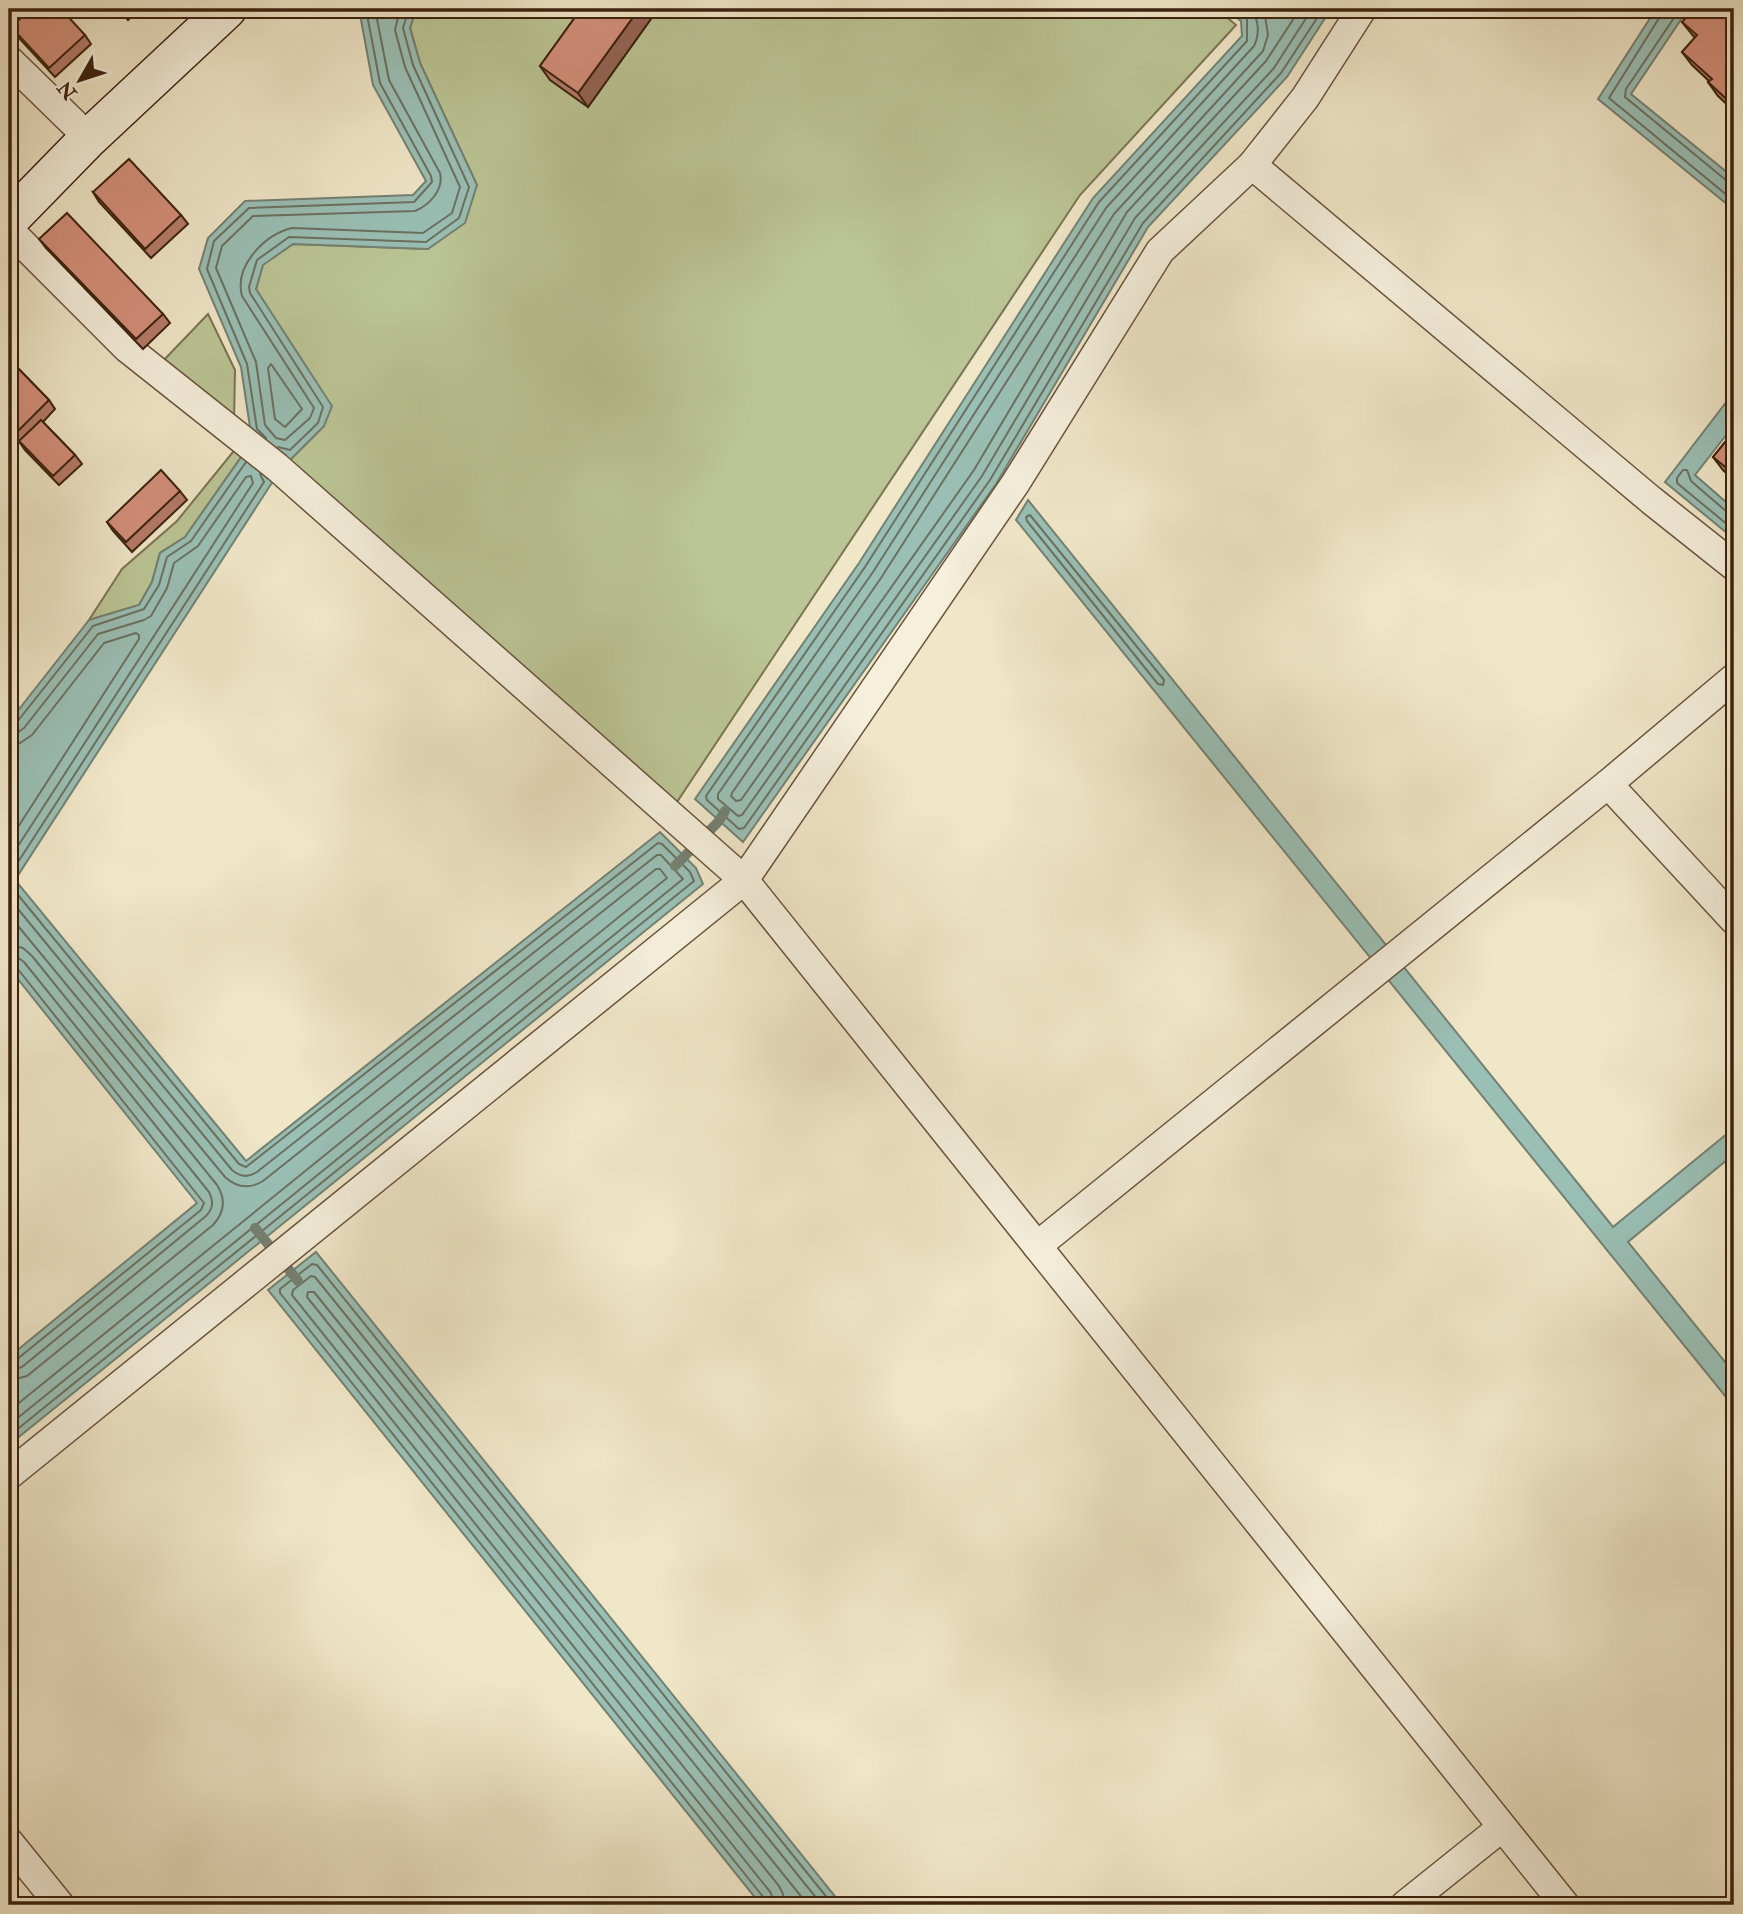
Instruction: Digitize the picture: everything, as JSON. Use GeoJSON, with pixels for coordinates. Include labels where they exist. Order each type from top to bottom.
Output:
{"type":"FeatureCollection","features":[{"type":"Feature","properties":{"kind":"main road"},"geometry":{"type":"LineString","coordinates":[[9,220],[89,138],[227,9]]}},
{"type":"Feature","properties":{"kind":"street"},"geometry":{"type":"LineString","coordinates":[[9,1475],[744,880],[1015,484],[1160,251],[1252,165],[1305,98],[1362,9]]}},
{"type":"Feature","properties":{"kind":"street"},"geometry":{"type":"LineString","coordinates":[[9,60],[89,138]]}},
{"type":"Feature","properties":{"kind":"street"},"geometry":{"type":"LineString","coordinates":[[1252,165],[1651,500],[1734,566]]}},
{"type":"Feature","properties":{"kind":"street"},"geometry":{"type":"LineString","coordinates":[[9,230],[127,348],[277,467],[744,880],[1565,1905]]}},
{"type":"Feature","properties":{"kind":"street"},"geometry":{"type":"LineString","coordinates":[[1037,1246],[1734,678]]}},
{"type":"Feature","properties":{"kind":"street"},"geometry":{"type":"LineString","coordinates":[[1608,783],[1734,920]]}},
{"type":"Feature","properties":{"kind":"street"},"geometry":{"type":"LineString","coordinates":[[1405,1905],[1501,1828]]}},
{"type":"Feature","properties":{"kind":"street"},"geometry":{"type":"LineString","coordinates":[[9,1842],[60,1905]]}},
{"type":"Feature","properties":{"kind":"green space"},"geometry":{"type":"Polygon","coordinates":[[[416,9],[1217,9],[1236,25],[1080,195],[677,802],[290,460],[324,426],[256,289],[263,264],[293,244],[428,249],[477,185],[420,63],[410,28],[416,9]]]}},
{"type":"Feature","properties":{"kind":"green space"},"geometry":{"type":"Polygon","coordinates":[[[208,314],[235,370],[234,421],[162,362],[208,314]]]}},
{"type":"Feature","properties":{"kind":"green space"},"geometry":{"type":"Polygon","coordinates":[[[237,447],[244,453],[185,537],[160,553],[152,582],[139,605],[89,620],[122,569],[177,521],[237,447]]]}},
{"type":"Feature","properties":{"kind":"water"},"geometry":{"type":"Polygon","coordinates":[[[359,9],[416,9],[410,28],[420,63],[477,185],[465,223],[428,249],[293,244],[263,265],[256,289],[332,406],[324,426],[290,460],[276,454],[275,478],[15,880],[246,1161],[660,832],[696,868],[703,884],[9,1445],[9,1357],[197,1203],[9,968],[9,722],[89,620],[139,605],[152,582],[160,553],[185,537],[244,453],[251,434],[241,367],[199,269],[208,238],[245,201],[413,195],[426,181],[373,85],[359,9]]]}},
{"type":"Feature","properties":{"kind":"water"},"geometry":{"type":"Polygon","coordinates":[[[1226,9],[1331,9],[1287,77],[1148,227],[996,484],[743,842],[695,799],[859,563],[1093,198],[1242,36],[1241,21],[1226,9]]]}},
{"type":"Feature","properties":{"kind":"water"},"geometry":{"type":"Polygon","coordinates":[[[1656,9],[1688,9],[1631,94],[1734,178],[1734,210],[1598,99],[1656,9]]]}},
{"type":"Feature","properties":{"kind":"water"},"geometry":{"type":"Polygon","coordinates":[[[1734,392],[1734,425],[1695,475],[1734,509],[1734,539],[1665,482],[1734,392]]]}},
{"type":"Feature","properties":{"kind":"water"},"geometry":{"type":"Polygon","coordinates":[[[1028,500],[1613,1227],[1734,1128],[1734,1154],[1628,1242],[1734,1373],[1734,1407],[1016,520],[1028,500]]]}},
{"type":"Feature","properties":{"kind":"water"},"geometry":{"type":"Polygon","coordinates":[[[316,1252],[842,1905],[761,1905],[268,1290],[316,1252]]]}},
{"type":"Feature","properties":{"kind":"building"},"geometry":{"type":"Polygon","coordinates":[[[31,9],[61,9],[85,35],[49,68],[11,27],[31,9]]]}},
{"type":"Feature","properties":{"kind":"building"},"geometry":{"type":"Polygon","coordinates":[[[581,9],[639,9],[578,93],[540,66],[581,9]]]}},
{"type":"Feature","properties":{"kind":"building"},"geometry":{"type":"Polygon","coordinates":[[[1694,9],[1734,9],[1734,106],[1708,82],[1712,79],[1682,52],[1697,35],[1682,22],[1694,9]]]}},
{"type":"Feature","properties":{"kind":"building"},"geometry":{"type":"Polygon","coordinates":[[[129,159],[181,215],[145,249],[93,192],[129,159]]]}},
{"type":"Feature","properties":{"kind":"building"},"geometry":{"type":"Polygon","coordinates":[[[67,213],[163,314],[136,339],[39,239],[67,213]]]}},
{"type":"Feature","properties":{"kind":"building"},"geometry":{"type":"Polygon","coordinates":[[[9,359],[49,400],[14,435],[9,429],[9,359]]]}},
{"type":"Feature","properties":{"kind":"building"},"geometry":{"type":"Polygon","coordinates":[[[41,420],[75,455],[53,476],[19,441],[41,420]]]}},
{"type":"Feature","properties":{"kind":"building"},"geometry":{"type":"Polygon","coordinates":[[[1734,431],[1734,474],[1713,457],[1734,431]]]}},
{"type":"Feature","properties":{"kind":"building"},"geometry":{"type":"Polygon","coordinates":[[[161,470],[180,491],[126,542],[107,522],[161,470]]]}},
{"type":"Feature","properties":{"kind":"waterway"},"geometry":{"type":"LineString","coordinates":[[675,866],[719,821],[725,811]]}},
{"type":"Feature","properties":{"kind":"waterway"},"geometry":{"type":"LineString","coordinates":[[255,1228],[298,1281]]}}]}
